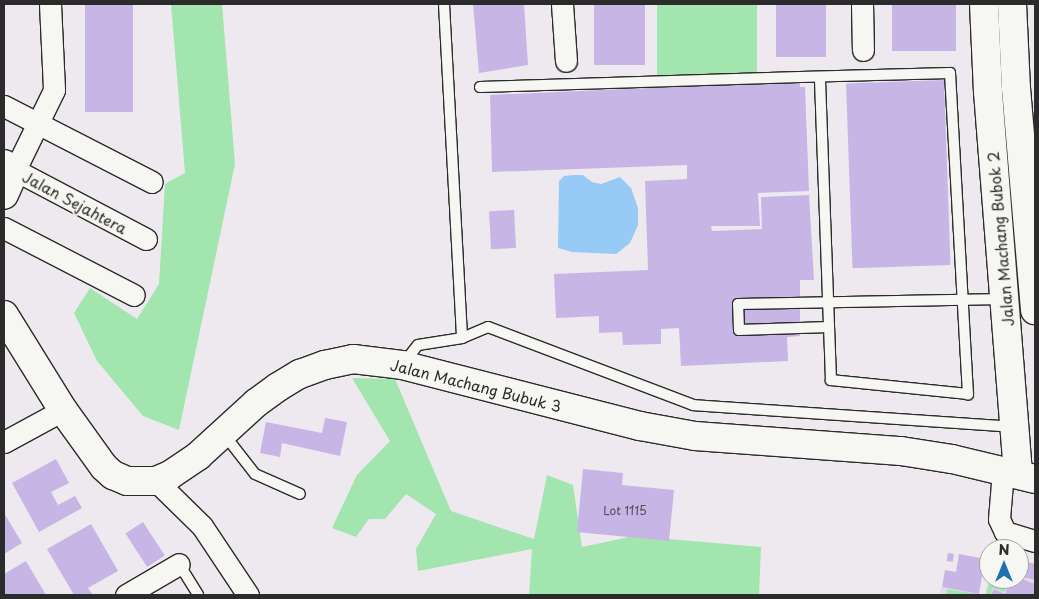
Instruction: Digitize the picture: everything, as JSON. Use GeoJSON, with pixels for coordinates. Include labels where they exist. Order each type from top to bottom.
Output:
{"type":"FeatureCollection","features":[{"type":"Feature","properties":{"kind":"main road","name":"Jalan Machang Bubok 2"},"geometry":{"type":"LineString","coordinates":[[984,4],[988,92],[1019,475]]}},
{"type":"Feature","properties":{"kind":"main road","name":"Jalan Machang Bubok 2"},"geometry":{"type":"LineString","coordinates":[[1012,4],[1016,88],[1035,304]]}},
{"type":"Feature","properties":{"kind":"main road"},"geometry":{"type":"LineString","coordinates":[[4,195],[10,167]]}},
{"type":"Feature","properties":{"kind":"main road","name":"Jalan Machang Bubuk 3"},"geometry":{"type":"LineString","coordinates":[[4,316],[63,410],[104,467],[113,475],[127,481],[156,481],[184,466],[278,387],[300,374],[325,365],[353,359],[402,365],[640,426],[695,436],[901,451],[952,459],[1019,475]]}},
{"type":"Feature","properties":{"kind":"street"},"geometry":{"type":"LineString","coordinates":[[10,167],[37,124],[54,90],[50,4]]}},
{"type":"Feature","properties":{"kind":"street"},"geometry":{"type":"LineString","coordinates":[[562,4],[566,61]]}},
{"type":"Feature","properties":{"kind":"street"},"geometry":{"type":"LineString","coordinates":[[862,4],[863,50]]}},
{"type":"Feature","properties":{"kind":"street"},"geometry":{"type":"LineString","coordinates":[[4,106],[152,182]]}},
{"type":"Feature","properties":{"kind":"street","name":"Jalan Sejahtera"},"geometry":{"type":"LineString","coordinates":[[10,167],[146,239]]}},
{"type":"Feature","properties":{"kind":"street"},"geometry":{"type":"LineString","coordinates":[[4,228],[134,295]]}},
{"type":"Feature","properties":{"kind":"street"},"geometry":{"type":"LineString","coordinates":[[1005,299],[1035,304]]}},
{"type":"Feature","properties":{"kind":"street"},"geometry":{"type":"LineString","coordinates":[[4,442],[63,410]]}},
{"type":"Feature","properties":{"kind":"street"},"geometry":{"type":"LineString","coordinates":[[1019,475],[999,519],[1006,532],[1035,541]]}},
{"type":"Feature","properties":{"kind":"street"},"geometry":{"type":"LineString","coordinates":[[156,481],[202,526],[248,595]]}},
{"type":"Feature","properties":{"kind":"street"},"geometry":{"type":"LineString","coordinates":[[126,595],[179,564]]}},
{"type":"Feature","properties":{"kind":"lane"},"geometry":{"type":"LineString","coordinates":[[444,4],[462,338]]}},
{"type":"Feature","properties":{"kind":"lane"},"geometry":{"type":"LineString","coordinates":[[480,87],[820,76],[950,73],[968,394],[830,380],[820,76]]}},
{"type":"Feature","properties":{"kind":"lane"},"geometry":{"type":"LineString","coordinates":[[829,328],[739,330],[738,304],[1005,299]]}},
{"type":"Feature","properties":{"kind":"lane"},"geometry":{"type":"LineString","coordinates":[[402,365],[418,345],[462,338],[488,328],[692,405],[1015,428]]}},
{"type":"Feature","properties":{"kind":"lane"},"geometry":{"type":"LineString","coordinates":[[223,432],[255,474],[300,494]]}},
{"type":"Feature","properties":{"kind":"lane"},"geometry":{"type":"LineString","coordinates":[[179,564],[198,595]]}},
{"type":"Feature","properties":{"kind":"shaded area"},"geometry":{"type":"Polygon","coordinates":[[[1029,562],[1035,563],[1035,595],[985,595],[986,589],[1029,589],[1029,562]]]}},
{"type":"Feature","properties":{"kind":"shaded area"},"geometry":{"type":"Polygon","coordinates":[[[941,587],[985,595],[940,595],[941,587]]]}},
{"type":"Feature","properties":{"kind":"green space"},"geometry":{"type":"Polygon","coordinates":[[[171,4],[222,4],[235,164],[179,430],[143,416],[97,361],[74,313],[90,288],[137,319],[159,284],[165,184],[185,173],[171,4]]]}},
{"type":"Feature","properties":{"kind":"green space"},"geometry":{"type":"Polygon","coordinates":[[[657,4],[757,4],[757,76],[657,76],[657,4]]]}},
{"type":"Feature","properties":{"kind":"green space"},"geometry":{"type":"Polygon","coordinates":[[[352,378],[395,379],[451,511],[534,539],[547,475],[573,485],[582,547],[634,536],[761,547],[759,595],[529,595],[532,549],[418,571],[416,549],[436,514],[406,494],[385,519],[369,519],[356,537],[332,528],[357,475],[390,441],[352,378]]]}},
{"type":"Feature","properties":{"kind":"green space"},"geometry":{"type":"Polygon","coordinates":[[[947,589],[983,595],[947,595],[947,589]]]}},
{"type":"Feature","properties":{"kind":"green space"},"geometry":{"type":"Polygon","coordinates":[[[988,589],[993,589],[990,595],[986,595],[988,589]]]}},
{"type":"Feature","properties":{"kind":"water"},"geometry":{"type":"Polygon","coordinates":[[[583,175],[592,182],[601,184],[620,177],[631,188],[638,208],[638,225],[630,243],[616,254],[572,252],[558,248],[559,181],[564,176],[583,175]]]}},
{"type":"Feature","properties":{"kind":"building"},"geometry":{"type":"Polygon","coordinates":[[[85,4],[133,4],[133,112],[85,112],[85,4]]]}},
{"type":"Feature","properties":{"kind":"building"},"geometry":{"type":"Polygon","coordinates":[[[473,4],[524,4],[528,65],[479,73],[473,4]]]}},
{"type":"Feature","properties":{"kind":"building"},"geometry":{"type":"Polygon","coordinates":[[[594,4],[645,4],[645,65],[594,65],[594,4]]]}},
{"type":"Feature","properties":{"kind":"building"},"geometry":{"type":"Polygon","coordinates":[[[776,4],[826,4],[826,57],[776,57],[776,4]]]}},
{"type":"Feature","properties":{"kind":"building"},"geometry":{"type":"Polygon","coordinates":[[[892,4],[956,4],[956,51],[892,51],[892,4]]]}},
{"type":"Feature","properties":{"kind":"building"},"geometry":{"type":"Polygon","coordinates":[[[944,80],[950,265],[853,268],[846,83],[944,80]]]}},
{"type":"Feature","properties":{"kind":"building"},"geometry":{"type":"Polygon","coordinates":[[[800,81],[800,87],[805,87],[809,191],[758,193],[760,226],[711,226],[712,231],[762,229],[761,197],[809,195],[814,280],[800,280],[800,336],[787,337],[788,361],[681,366],[679,328],[661,329],[661,344],[623,345],[622,332],[599,333],[599,316],[556,318],[554,274],[648,270],[645,181],[687,179],[687,165],[492,172],[490,95],[800,81]]]}},
{"type":"Feature","properties":{"kind":"building"},"geometry":{"type":"Polygon","coordinates":[[[514,210],[516,248],[491,249],[489,211],[514,210]]]}},
{"type":"Feature","properties":{"kind":"building"},"geometry":{"type":"Polygon","coordinates":[[[325,418],[347,422],[340,456],[282,443],[280,457],[260,453],[266,422],[322,433],[325,418]]]}},
{"type":"Feature","properties":{"kind":"building"},"geometry":{"type":"Polygon","coordinates":[[[56,459],[69,483],[51,492],[58,505],[75,496],[82,508],[39,532],[12,483],[56,459]]]}},
{"type":"Feature","properties":{"kind":"building"},"geometry":{"type":"Polygon","coordinates":[[[583,469],[623,473],[622,485],[674,490],[669,541],[577,532],[583,469]]]}},
{"type":"Feature","properties":{"kind":"building"},"geometry":{"type":"Polygon","coordinates":[[[4,513],[22,543],[4,554],[4,513]]]}},
{"type":"Feature","properties":{"kind":"building"},"geometry":{"type":"Polygon","coordinates":[[[143,522],[165,556],[147,567],[125,533],[143,522]]]}},
{"type":"Feature","properties":{"kind":"building"},"geometry":{"type":"Polygon","coordinates":[[[91,524],[118,571],[88,588],[93,595],[74,595],[47,549],[91,524]]]}},
{"type":"Feature","properties":{"kind":"building"},"geometry":{"type":"Polygon","coordinates":[[[948,553],[954,554],[953,562],[947,561],[948,553]]]}},
{"type":"Feature","properties":{"kind":"building"},"geometry":{"type":"Polygon","coordinates":[[[959,554],[979,558],[979,594],[942,587],[945,570],[956,572],[959,554]]]}},
{"type":"Feature","properties":{"kind":"building"},"geometry":{"type":"Polygon","coordinates":[[[26,561],[46,595],[4,595],[4,574],[26,561]]]}},
{"type":"Feature","properties":{"kind":"building"},"geometry":{"type":"Polygon","coordinates":[[[1029,563],[1035,564],[1035,580],[1029,578],[1029,563]]]}},
{"type":"Feature","properties":{"kind":"building"},"geometry":{"type":"Polygon","coordinates":[[[1029,582],[1035,584],[1035,595],[991,595],[994,589],[1005,594],[1007,589],[1029,589],[1029,582]]]}}]}
